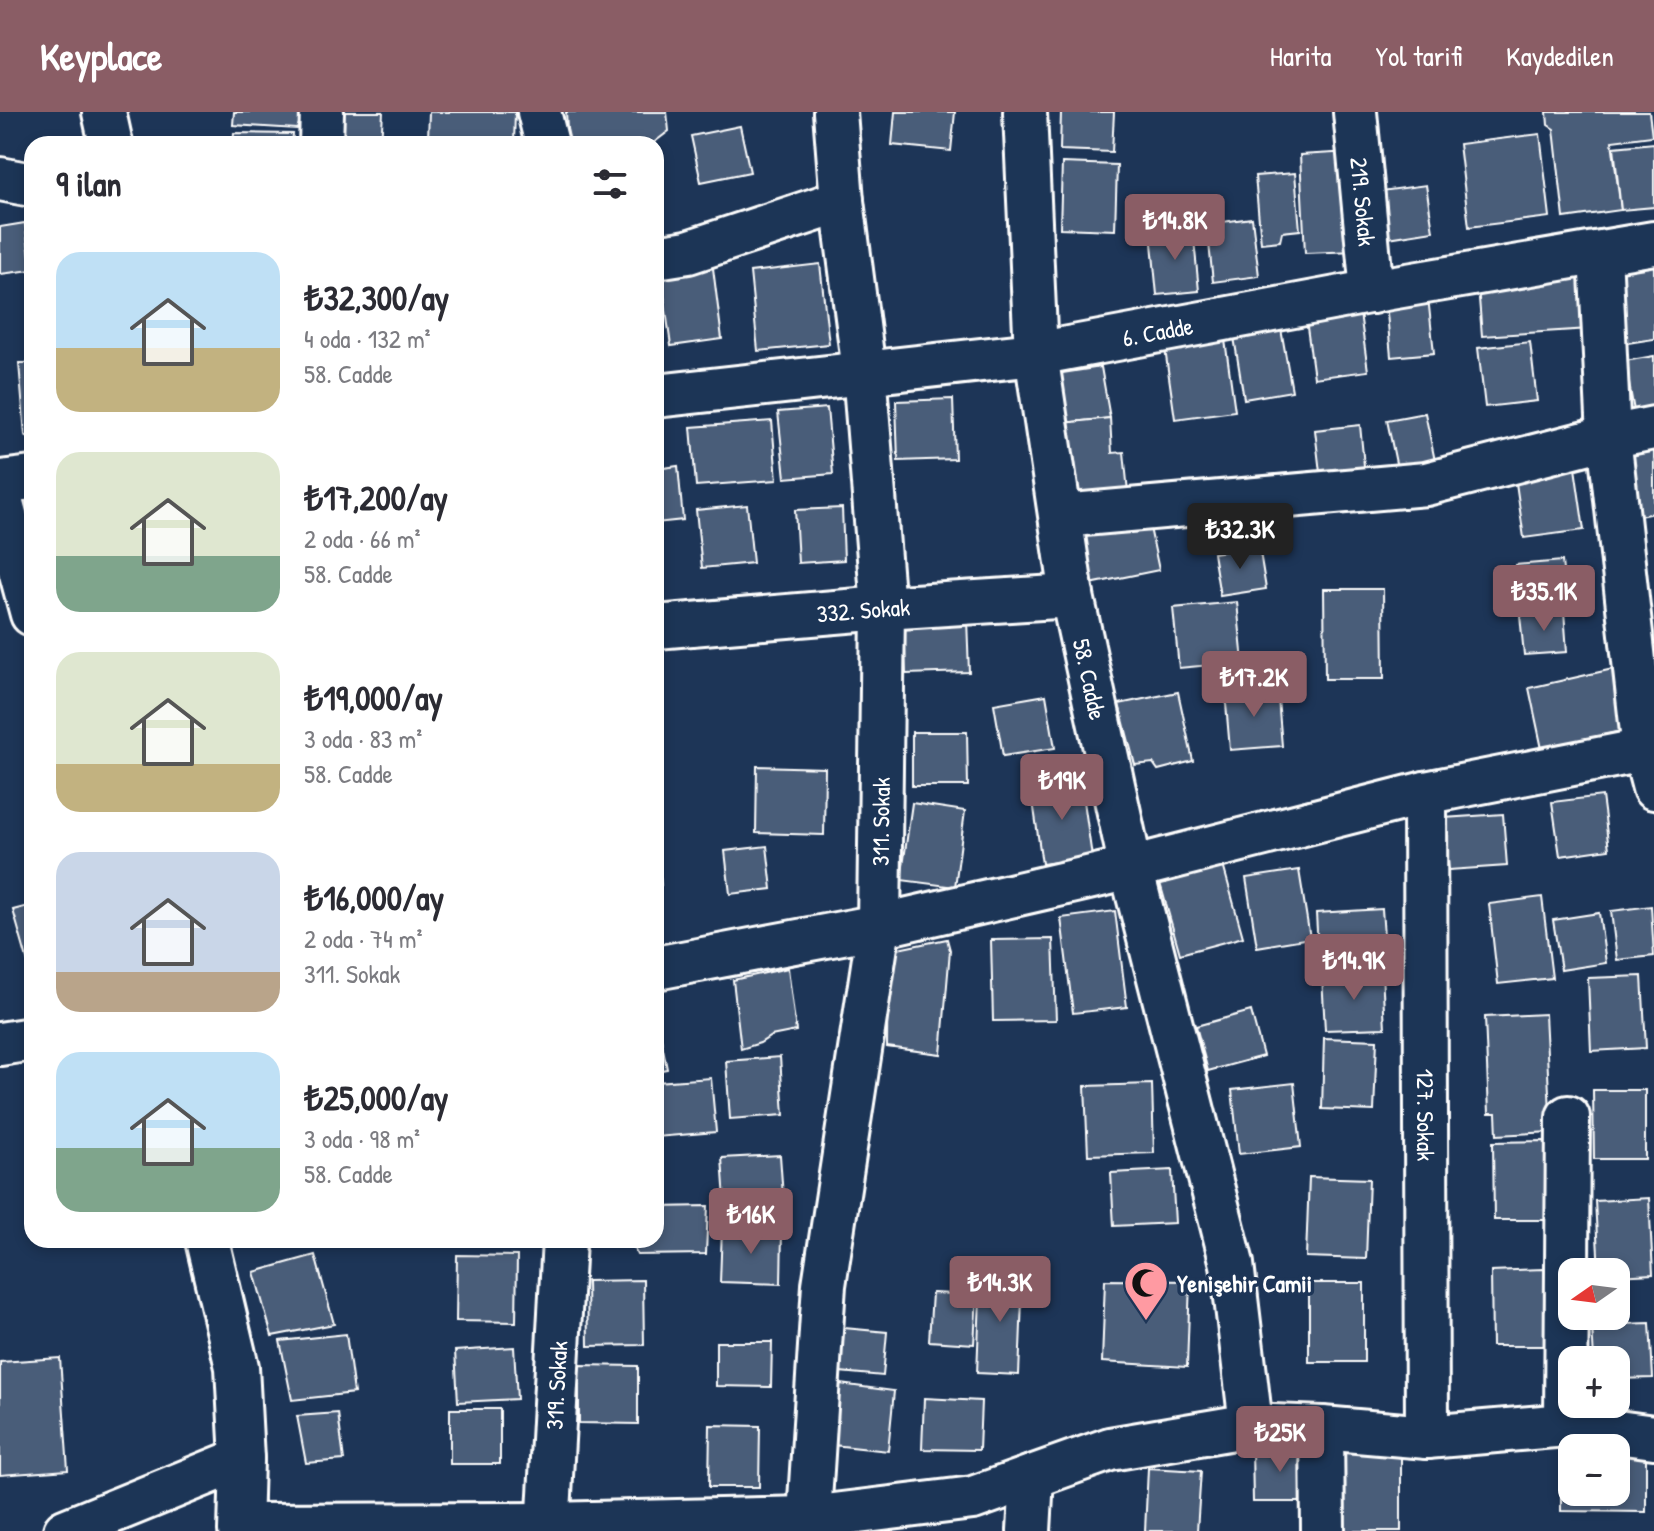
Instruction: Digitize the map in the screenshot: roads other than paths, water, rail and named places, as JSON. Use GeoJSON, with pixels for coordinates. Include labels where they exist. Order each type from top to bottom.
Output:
{"type":"FeatureCollection","features":[{"type":"Feature","properties":{"kind":"street"},"geometry":{"type":"LineString","coordinates":[[104,112],[109,136]]}},
{"type":"Feature","properties":{"kind":"street"},"geometry":{"type":"LineString","coordinates":[[321,136],[322,112]]}},
{"type":"Feature","properties":{"kind":"street"},"geometry":{"type":"LineString","coordinates":[[539,112],[545,136]]}},
{"type":"Feature","properties":{"kind":"street","name":"311. Sokak"},"geometry":{"type":"LineString","coordinates":[[809,1524],[824,1285],[879,926],[883,608],[864,371],[842,201],[835,112]]}},
{"type":"Feature","properties":{"kind":"street","name":"58. Cadde"},"geometry":{"type":"LineString","coordinates":[[1025,112],[1036,354],[1072,596],[1131,868],[1232,1264],[1251,1425]]}},
{"type":"Feature","properties":{"kind":"street","name":"219. Sokak"},"geometry":{"type":"LineString","coordinates":[[1355,112],[1372,292]]}},
{"type":"Feature","properties":{"kind":"street"},"geometry":{"type":"LineString","coordinates":[[0,179],[24,184]]}},
{"type":"Feature","properties":{"kind":"street"},"geometry":{"type":"LineString","coordinates":[[664,256],[688,252],[842,201]]}},
{"type":"Feature","properties":{"kind":"street","name":"6. Cadde"},"geometry":{"type":"LineString","coordinates":[[664,395],[1036,354],[1654,243]]}},
{"type":"Feature","properties":{"kind":"street"},"geometry":{"type":"LineString","coordinates":[[664,966],[879,926],[1131,868],[1425,793],[1651,762],[1609,437],[1600,253]]}},
{"type":"Feature","properties":{"kind":"street"},"geometry":{"type":"LineString","coordinates":[[1061,516],[1426,484],[1654,428]]}},
{"type":"Feature","properties":{"kind":"street"},"geometry":{"type":"LineString","coordinates":[[0,482],[24,479]]}},
{"type":"Feature","properties":{"kind":"street"},"geometry":{"type":"LineString","coordinates":[[0,496],[24,584]]}},
{"type":"Feature","properties":{"kind":"street","name":"332. Sokak"},"geometry":{"type":"LineString","coordinates":[[664,626],[1072,596]]}},
{"type":"Feature","properties":{"kind":"street","name":"127. Sokak"},"geometry":{"type":"LineString","coordinates":[[1425,793],[1427,1437]]}},
{"type":"Feature","properties":{"kind":"street"},"geometry":{"type":"LineString","coordinates":[[0,1044],[24,1040]]}},
{"type":"Feature","properties":{"kind":"street"},"geometry":{"type":"LineString","coordinates":[[1566,1425],[1568,1117]]}},
{"type":"Feature","properties":{"kind":"street"},"geometry":{"type":"LineString","coordinates":[[209,1248],[237,1367],[242,1459],[240,1528],[809,1524],[973,1498],[1110,1449],[1251,1425],[1427,1437],[1566,1425],[1654,1437]]}},
{"type":"Feature","properties":{"kind":"street","name":"319. Sokak"},"geometry":{"type":"LineString","coordinates":[[548,1528],[564,1248]]}},
{"type":"Feature","properties":{"kind":"street"},"geometry":{"type":"LineString","coordinates":[[1322,1428],[1323,1531]]}},
{"type":"Feature","properties":{"kind":"street"},"geometry":{"type":"LineString","coordinates":[[65,1531],[242,1459]]}},
{"type":"Feature","properties":{"kind":"street"},"geometry":{"type":"LineString","coordinates":[[1029,1531],[1032,1477]]}},
{"type":"Feature","properties":{"kind":"place","name":"Yenişehir Camii"},"geometry":{"type":"Point","coordinates":[1146,1322]}}]}
